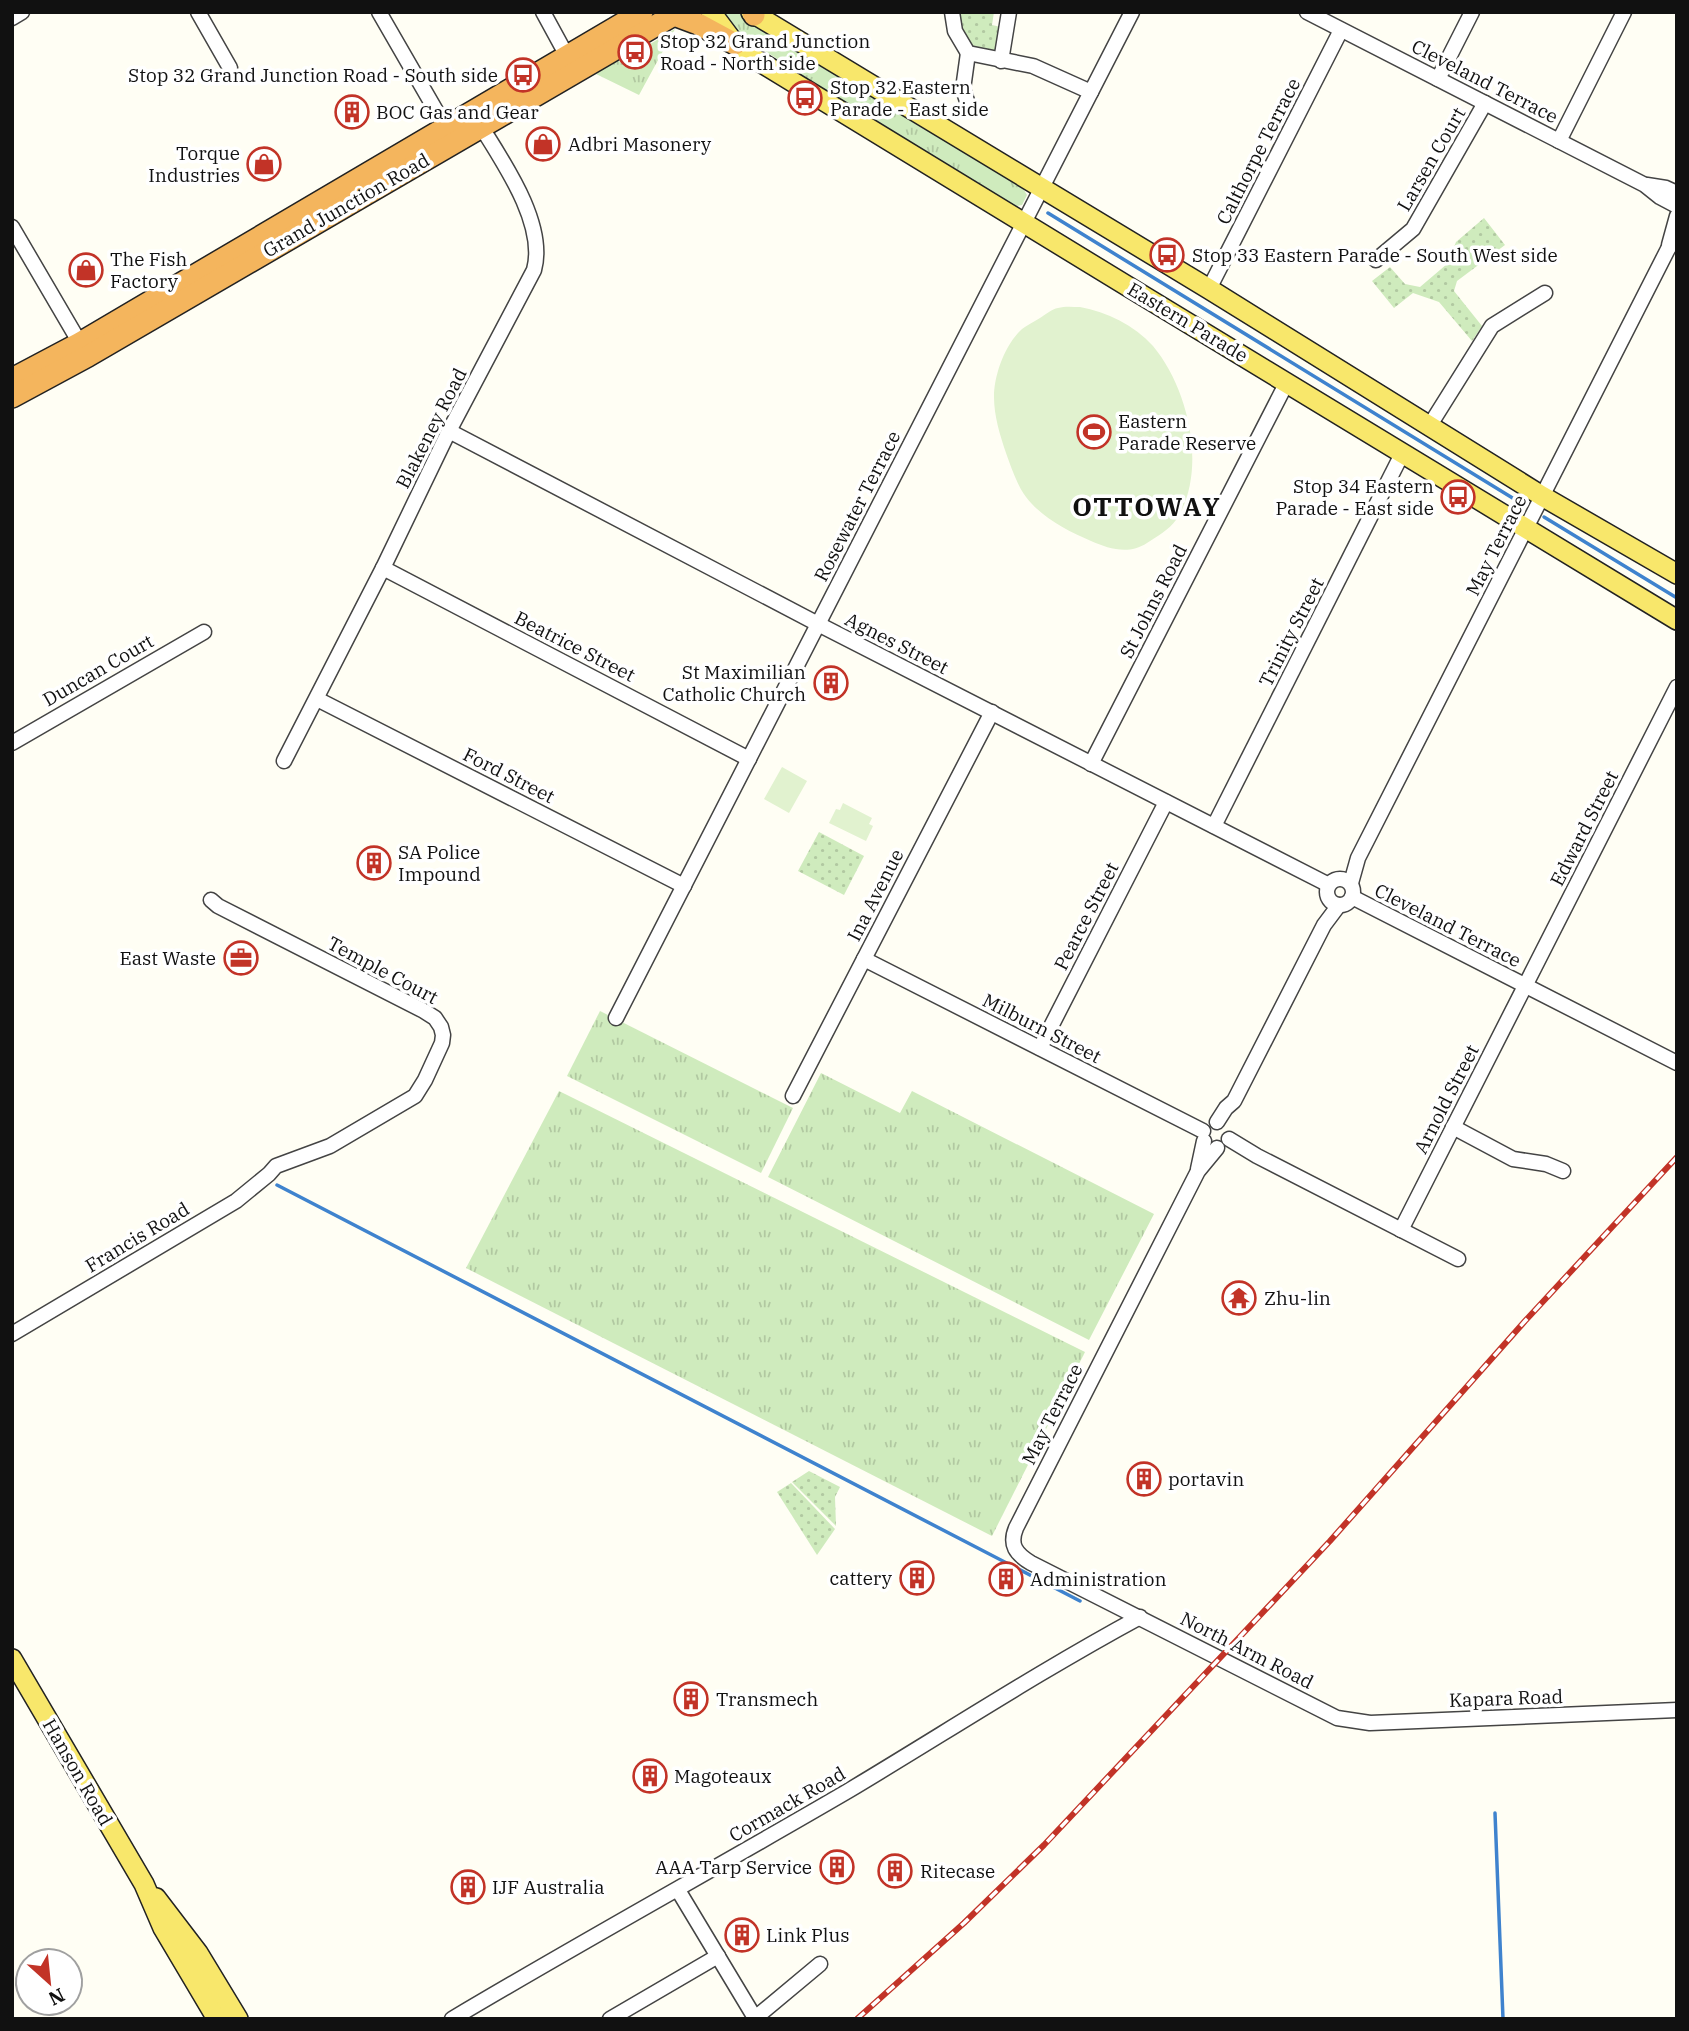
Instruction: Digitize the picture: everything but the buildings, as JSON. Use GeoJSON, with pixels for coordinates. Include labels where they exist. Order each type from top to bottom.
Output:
{"type":"FeatureCollection","features":[{"type":"Feature","properties":{"kind":"highway","name":"Grand Junction Road"},"geometry":{"type":"LineString","coordinates":[[477,119],[567,55],[642,12]]}},
{"type":"Feature","properties":{"kind":"highway","name":"Grand Junction Road"},"geometry":{"type":"LineString","coordinates":[[12,397],[84,350],[477,119],[676,14]]}},
{"type":"Feature","properties":{"kind":"highway"},"geometry":{"type":"LineString","coordinates":[[676,14],[735,44]]}},
{"type":"Feature","properties":{"kind":"highway","name":"Grand Junction Road"},"geometry":{"type":"LineString","coordinates":[[12,379],[84,350]]}},
{"type":"Feature","properties":{"kind":"main road","name":"Eastern Parade"},"geometry":{"type":"LineString","coordinates":[[711,12],[735,44],[1024,224],[1677,620]]}},
{"type":"Feature","properties":{"kind":"main road","name":"Eastern Parade"},"geometry":{"type":"LineString","coordinates":[[752,13],[1209,289],[1542,496],[1677,574]]}},
{"type":"Feature","properties":{"kind":"main road","name":"Hanson Road"},"geometry":{"type":"LineString","coordinates":[[12,1659],[144,1884],[163,1928],[217,2019]]}},
{"type":"Feature","properties":{"kind":"main road","name":"Hanson Road"},"geometry":{"type":"LineString","coordinates":[[144,1884],[178,1925],[238,2019]]}},
{"type":"Feature","properties":{"kind":"street"},"geometry":{"type":"LineString","coordinates":[[12,18],[22,12]]}},
{"type":"Feature","properties":{"kind":"street"},"geometry":{"type":"LineString","coordinates":[[198,12],[230,68]]}},
{"type":"Feature","properties":{"kind":"street"},"geometry":{"type":"LineString","coordinates":[[379,12],[450,135]]}},
{"type":"Feature","properties":{"kind":"street"},"geometry":{"type":"LineString","coordinates":[[543,12],[567,55]]}},
{"type":"Feature","properties":{"kind":"street"},"geometry":{"type":"LineString","coordinates":[[952,12],[955,31],[968,53],[963,89],[967,101]]}},
{"type":"Feature","properties":{"kind":"street"},"geometry":{"type":"LineString","coordinates":[[1002,61],[1009,12]]}},
{"type":"Feature","properties":{"kind":"street","name":"Rosewater Terrace"},"geometry":{"type":"LineString","coordinates":[[616,1018],[1132,12]]}},
{"type":"Feature","properties":{"kind":"street","name":"Cleveland Terrace"},"geometry":{"type":"LineString","coordinates":[[1307,12],[1645,185],[1677,207]]}},
{"type":"Feature","properties":{"kind":"street"},"geometry":{"type":"LineString","coordinates":[[1438,79],[1472,12]]}},
{"type":"Feature","properties":{"kind":"street"},"geometry":{"type":"LineString","coordinates":[[1559,141],[1624,12]]}},
{"type":"Feature","properties":{"kind":"street","name":"Calthorpe Terrace"},"geometry":{"type":"LineString","coordinates":[[1209,289],[1341,30]]}},
{"type":"Feature","properties":{"kind":"street"},"geometry":{"type":"LineString","coordinates":[[968,53],[1033,65],[1091,92]]}},
{"type":"Feature","properties":{"kind":"street","name":"Larsen Court"},"geometry":{"type":"LineString","coordinates":[[1376,260],[1413,229],[1485,103]]}},
{"type":"Feature","properties":{"kind":"street","name":"Blakeney Road"},"geometry":{"type":"LineString","coordinates":[[284,761],[449,432],[534,271],[537,260],[536,240],[526,207],[477,119]]}},
{"type":"Feature","properties":{"kind":"street","name":"Cleveland Terrace"},"geometry":{"type":"LineString","coordinates":[[1645,185],[1677,193]]}},
{"type":"Feature","properties":{"kind":"street","name":"May Terrace"},"geometry":{"type":"LineString","coordinates":[[1668,249],[1677,216]]}},
{"type":"Feature","properties":{"kind":"street"},"geometry":{"type":"LineString","coordinates":[[12,227],[84,350]]}},
{"type":"Feature","properties":{"kind":"street","name":"May Terrace"},"geometry":{"type":"LineString","coordinates":[[1140,1617],[1022,1558],[1013,1547],[1012,1537],[1216,1135],[1226,1108],[1234,1101],[1324,925],[1325,912],[1358,858],[1677,236]]}},
{"type":"Feature","properties":{"kind":"street"},"geometry":{"type":"LineString","coordinates":[[1430,425],[1492,326],[1545,293]]}},
{"type":"Feature","properties":{"kind":"street","name":"St Johns Road"},"geometry":{"type":"LineString","coordinates":[[1091,764],[1287,382]]}},
{"type":"Feature","properties":{"kind":"street","name":"Agnes Street"},"geometry":{"type":"LineString","coordinates":[[449,432],[1340,891]]}},
{"type":"Feature","properties":{"kind":"street","name":"Trinity Street"},"geometry":{"type":"LineString","coordinates":[[1214,827],[1402,454]]}},
{"type":"Feature","properties":{"kind":"street","name":"Beatrice Street"},"geometry":{"type":"LineString","coordinates":[[383,568],[749,759]]}},
{"type":"Feature","properties":{"kind":"street","name":"Duncan Court"},"geometry":{"type":"LineString","coordinates":[[12,743],[204,632]]}},
{"type":"Feature","properties":{"kind":"street","name":"Edward Street"},"geometry":{"type":"LineString","coordinates":[[1526,986],[1677,687]]}},
{"type":"Feature","properties":{"kind":"street","name":"Ford Street"},"geometry":{"type":"LineString","coordinates":[[317,699],[684,886]]}},
{"type":"Feature","properties":{"kind":"street","name":"Ina Avenue"},"geometry":{"type":"LineString","coordinates":[[793,1096],[992,712]]}},
{"type":"Feature","properties":{"kind":"street","name":"Pearce Street"},"geometry":{"type":"LineString","coordinates":[[1040,1048],[1166,802]]}},
{"type":"Feature","properties":{"kind":"street","name":"Cleveland Terrace"},"geometry":{"type":"LineString","coordinates":[[1340,891],[1526,986]]}},
{"type":"Feature","properties":{"kind":"street","name":"Temple Court"},"geometry":{"type":"LineString","coordinates":[[211,900],[424,1011],[436,1018],[442,1027],[442,1043],[415,1096],[330,1146],[276,1166]]}},
{"type":"Feature","properties":{"kind":"street","name":"Milburn Street"},"geometry":{"type":"LineString","coordinates":[[864,960],[1458,1259]]}},
{"type":"Feature","properties":{"kind":"street"},"geometry":{"type":"LineString","coordinates":[[1526,986],[1677,1063]]}},
{"type":"Feature","properties":{"kind":"street","name":"Arnold Street"},"geometry":{"type":"LineString","coordinates":[[1401,1230],[1526,986]]}},
{"type":"Feature","properties":{"kind":"street"},"geometry":{"type":"LineString","coordinates":[[1453,1127],[1513,1159],[1546,1164],[1563,1171]]}},
{"type":"Feature","properties":{"kind":"street","name":"Francis Road"},"geometry":{"type":"LineString","coordinates":[[12,1334],[236,1201],[276,1166]]}},
{"type":"Feature","properties":{"kind":"street","name":"North Arm Road"},"geometry":{"type":"LineString","coordinates":[[1140,1617],[1337,1718]]}},
{"type":"Feature","properties":{"kind":"street","name":"Cormack Road"},"geometry":{"type":"LineString","coordinates":[[452,2019],[678,1890],[898,1761],[976,1711],[1140,1617]]}},
{"type":"Feature","properties":{"kind":"street","name":"Kapara Road"},"geometry":{"type":"LineString","coordinates":[[1337,1718],[1370,1723],[1677,1710]]}},
{"type":"Feature","properties":{"kind":"street"},"geometry":{"type":"LineString","coordinates":[[678,1890],[755,2018],[820,1964]]}},
{"type":"Feature","properties":{"kind":"street"},"geometry":{"type":"LineString","coordinates":[[610,2019],[718,1956]]}},
{"type":"Feature","properties":{"kind":"green space"},"geometry":{"type":"Polygon","coordinates":[[[718,12],[740,14],[1021,185],[1027,195],[1022,205],[1013,207],[809,83],[776,58],[741,37],[718,12]]]}},
{"type":"Feature","properties":{"kind":"green space"},"geometry":{"type":"Polygon","coordinates":[[[957,12],[994,12],[992,25],[1001,27],[997,47],[993,52],[971,45],[964,34],[957,12]]]}},
{"type":"Feature","properties":{"kind":"green space"},"geometry":{"type":"Polygon","coordinates":[[[675,29],[639,95],[596,74],[616,61],[629,62],[639,55],[637,52],[675,29]]]}},
{"type":"Feature","properties":{"kind":"green space"},"geometry":{"type":"Polygon","coordinates":[[[1484,218],[1505,245],[1457,281],[1454,291],[1482,326],[1472,341],[1439,302],[1413,293],[1394,308],[1372,281],[1390,267],[1405,284],[1420,287],[1447,264],[1456,242],[1484,218]]]}},
{"type":"Feature","properties":{"kind":"green space","name":"Eastern Parade Reserve"},"geometry":{"type":"Polygon","coordinates":[[[1080,307],[1120,321],[1153,346],[1166,364],[1185,407],[1192,455],[1186,500],[1170,527],[1133,549],[1119,550],[1098,544],[1065,528],[1040,511],[1026,497],[1017,481],[998,425],[994,404],[995,388],[998,370],[1010,343],[1022,329],[1053,310],[1080,307]]]}},
{"type":"Feature","properties":{"kind":"green space"},"geometry":{"type":"Polygon","coordinates":[[[782,767],[807,781],[789,813],[764,799],[782,767]]]}},
{"type":"Feature","properties":{"kind":"green space"},"geometry":{"type":"Polygon","coordinates":[[[843,803],[872,818],[869,824],[873,826],[866,841],[829,823],[836,809],[840,810],[843,803]]]}},
{"type":"Feature","properties":{"kind":"green space"},"geometry":{"type":"Polygon","coordinates":[[[819,832],[864,856],[844,895],[798,871],[819,832]]]}},
{"type":"Feature","properties":{"kind":"green space"},"geometry":{"type":"Polygon","coordinates":[[[600,1011],[793,1108],[761,1173],[567,1076],[600,1011]]]}},
{"type":"Feature","properties":{"kind":"green space"},"geometry":{"type":"Polygon","coordinates":[[[821,1073],[900,1113],[912,1091],[1154,1214],[1089,1340],[768,1177],[821,1073]]]}},
{"type":"Feature","properties":{"kind":"green space"},"geometry":{"type":"Polygon","coordinates":[[[559,1091],[1085,1352],[992,1536],[466,1268],[559,1091]]]}},
{"type":"Feature","properties":{"kind":"green space"},"geometry":{"type":"Polygon","coordinates":[[[809,1471],[840,1487],[835,1497],[836,1526],[792,1482],[809,1471]]]}},
{"type":"Feature","properties":{"kind":"green space"},"geometry":{"type":"Polygon","coordinates":[[[791,1483],[835,1529],[817,1555],[777,1492],[791,1483]]]}},
{"type":"Feature","properties":{"kind":"waterway"},"geometry":{"type":"LineString","coordinates":[[1048,213],[1524,505]]}},
{"type":"Feature","properties":{"kind":"waterway"},"geometry":{"type":"LineString","coordinates":[[1544,517],[1677,598]]}},
{"type":"Feature","properties":{"kind":"waterway"},"geometry":{"type":"LineString","coordinates":[[277,1185],[1080,1601]]}},
{"type":"Feature","properties":{"kind":"waterway"},"geometry":{"type":"LineString","coordinates":[[1495,1813],[1503,2019]]}},
{"type":"Feature","properties":{"kind":"railway"},"geometry":{"type":"LineString","coordinates":[[857,2019],[964,1923],[1044,1845],[1330,1541],[1525,1321],[1677,1157]]}},
{"type":"Feature","properties":{"kind":"place","name":"Stop 32 Grand Junction Road - North side"},"geometry":{"type":"Point","coordinates":[635,52]}},
{"type":"Feature","properties":{"kind":"place","name":"Stop 32 Grand Junction Road - South side"},"geometry":{"type":"Point","coordinates":[523,75]}},
{"type":"Feature","properties":{"kind":"place","name":"Stop 32 Eastern Parade - East side"},"geometry":{"type":"Point","coordinates":[805,98]}},
{"type":"Feature","properties":{"kind":"place","name":"BOC Gas and Gear"},"geometry":{"type":"Point","coordinates":[352,112]}},
{"type":"Feature","properties":{"kind":"place","name":"Adbri Masonery"},"geometry":{"type":"Point","coordinates":[543,144]}},
{"type":"Feature","properties":{"kind":"place","name":"Torque Industries"},"geometry":{"type":"Point","coordinates":[264,164]}},
{"type":"Feature","properties":{"kind":"place","name":"Stop 33 Eastern Parade - South West side"},"geometry":{"type":"Point","coordinates":[1167,255]}},
{"type":"Feature","properties":{"kind":"place","name":"The Fish Factory"},"geometry":{"type":"Point","coordinates":[86,270]}},
{"type":"Feature","properties":{"kind":"place","name":"Eastern Parade Reserve"},"geometry":{"type":"Point","coordinates":[1094,432]}},
{"type":"Feature","properties":{"kind":"place","name":"Stop 34 Eastern Parade - East side"},"geometry":{"type":"Point","coordinates":[1458,497]}},
{"type":"Feature","properties":{"kind":"place","name":"St Maximilian Catholic Church"},"geometry":{"type":"Point","coordinates":[831,683]}},
{"type":"Feature","properties":{"kind":"place","name":"SA Police Impound"},"geometry":{"type":"Point","coordinates":[374,863]}},
{"type":"Feature","properties":{"kind":"place","name":"East Waste"},"geometry":{"type":"Point","coordinates":[241,958]}},
{"type":"Feature","properties":{"kind":"place","name":"Zhu-lin"},"geometry":{"type":"Point","coordinates":[1239,1298]}},
{"type":"Feature","properties":{"kind":"place","name":"portavin"},"geometry":{"type":"Point","coordinates":[1144,1479]}},
{"type":"Feature","properties":{"kind":"place","name":"cattery"},"geometry":{"type":"Point","coordinates":[917,1578]}},
{"type":"Feature","properties":{"kind":"place","name":"Administration"},"geometry":{"type":"Point","coordinates":[1006,1579]}},
{"type":"Feature","properties":{"kind":"place","name":"Transmech"},"geometry":{"type":"Point","coordinates":[691,1699]}},
{"type":"Feature","properties":{"kind":"place","name":"Magoteaux"},"geometry":{"type":"Point","coordinates":[650,1776]}},
{"type":"Feature","properties":{"kind":"place","name":"AAA Tarp Service"},"geometry":{"type":"Point","coordinates":[837,1867]}},
{"type":"Feature","properties":{"kind":"place","name":"Ritecase"},"geometry":{"type":"Point","coordinates":[895,1871]}},
{"type":"Feature","properties":{"kind":"place","name":"IJF Australia"},"geometry":{"type":"Point","coordinates":[468,1887]}},
{"type":"Feature","properties":{"kind":"place","name":"Link Plus"},"geometry":{"type":"Point","coordinates":[742,1935]}},
{"type":"Feature","properties":{"kind":"district","name":"OTTOWAY"},"geometry":{"type":"Point","coordinates":[1147,507]}}]}
